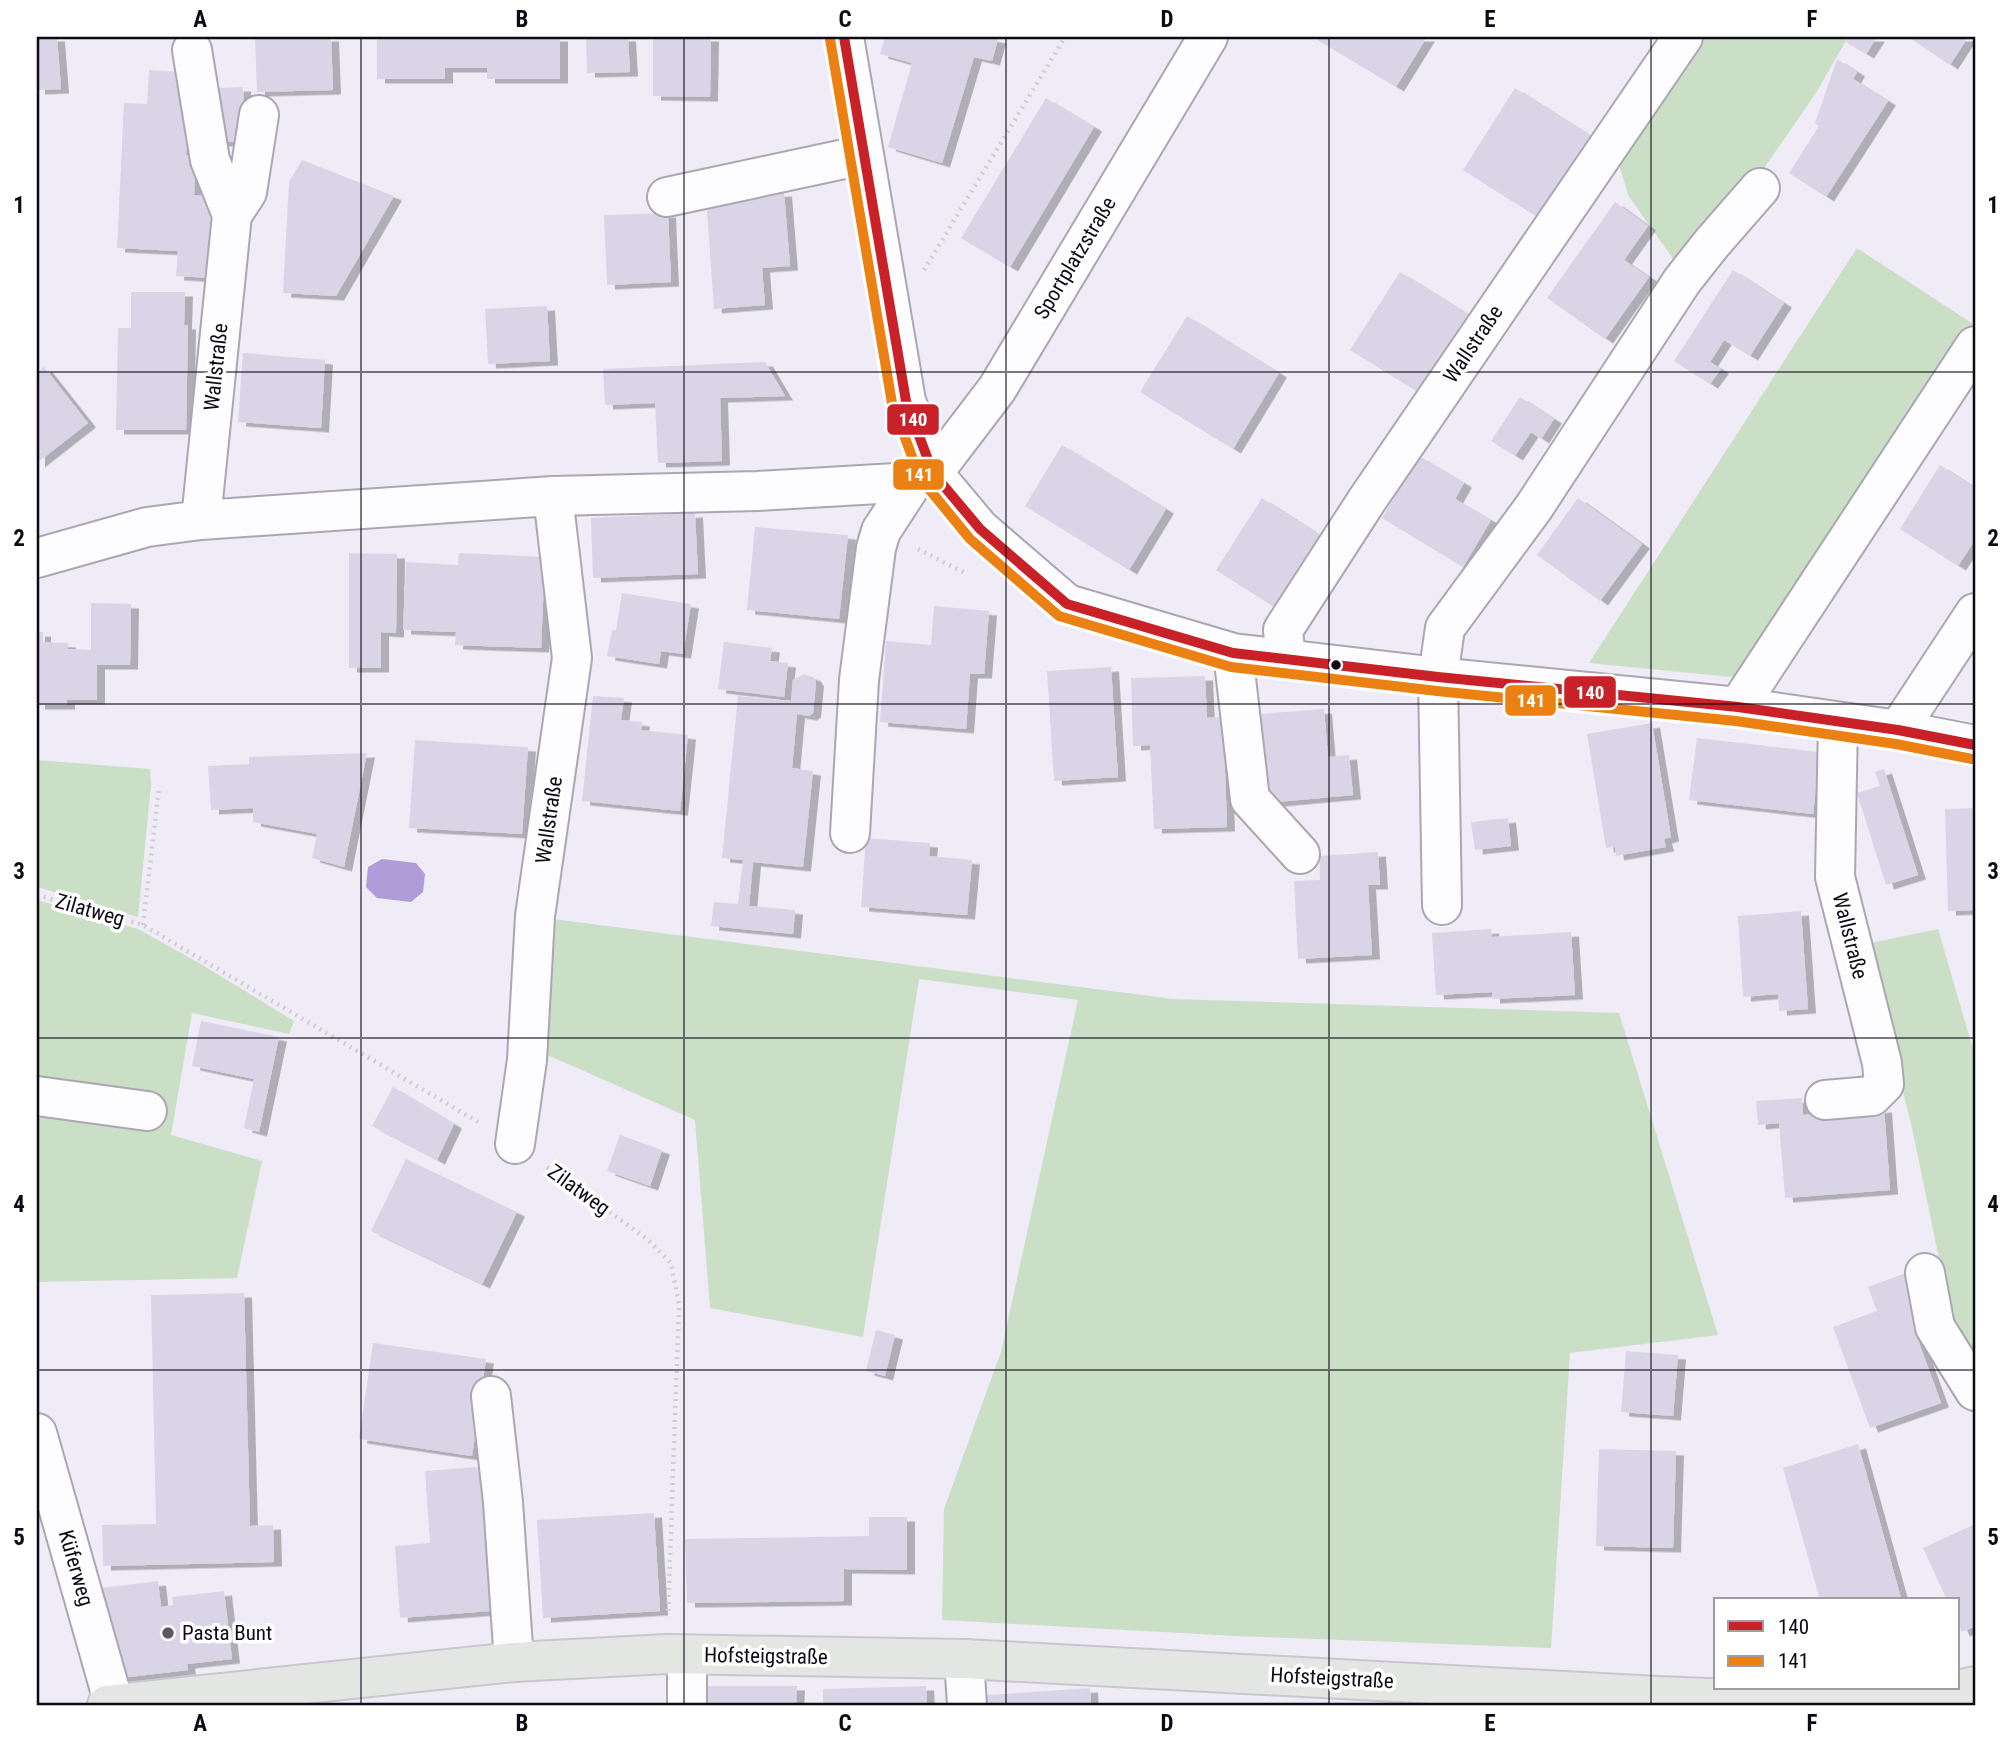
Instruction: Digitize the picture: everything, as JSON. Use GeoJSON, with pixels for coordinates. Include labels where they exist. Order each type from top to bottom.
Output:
{"type":"FeatureCollection","features":[{"type":"Feature","properties":{"kind":"main road","name":"Hofsteigstraße"},"geometry":{"type":"LineString","coordinates":[[111,1705],[514,1662],[677,1654],[964,1659],[1657,1696],[1893,1705],[1958,1690]]}},
{"type":"Feature","properties":{"kind":"street"},"geometry":{"type":"LineString","coordinates":[[844,37],[905,401],[923,477],[1067,604],[1233,653],[1738,707],[1898,730],[1975,745]]}},
{"type":"Feature","properties":{"kind":"street","name":"Sportplatzstraße"},"geometry":{"type":"LineString","coordinates":[[923,477],[997,389],[1208,37]]}},
{"type":"Feature","properties":{"kind":"street","name":"Wallstraße"},"geometry":{"type":"LineString","coordinates":[[1286,659],[1283,630],[1358,495],[1683,37]]}},
{"type":"Feature","properties":{"kind":"street","name":"Wallstraße"},"geometry":{"type":"LineString","coordinates":[[192,50],[210,160],[232,215]]}},
{"type":"Feature","properties":{"kind":"street","name":"Wallstraße"},"geometry":{"type":"LineString","coordinates":[[201,520],[232,215],[247,192],[259,115]]}},
{"type":"Feature","properties":{"kind":"street"},"geometry":{"type":"LineString","coordinates":[[667,197],[863,156]]}},
{"type":"Feature","properties":{"kind":"street"},"geometry":{"type":"LineString","coordinates":[[1443,905],[1438,677],[1445,628],[1534,507],[1682,281],[1760,188]]}},
{"type":"Feature","properties":{"kind":"street"},"geometry":{"type":"LineString","coordinates":[[1738,707],[1975,346]]}},
{"type":"Feature","properties":{"kind":"street"},"geometry":{"type":"LineString","coordinates":[[37,558],[147,527],[201,520],[553,496],[758,491],[923,477]]}},
{"type":"Feature","properties":{"kind":"street"},"geometry":{"type":"LineString","coordinates":[[850,833],[859,680],[876,548],[881,531],[923,477]]}},
{"type":"Feature","properties":{"kind":"street","name":"Wallstraße"},"geometry":{"type":"LineString","coordinates":[[515,1144],[527,1060],[535,916],[572,658],[553,496]]}},
{"type":"Feature","properties":{"kind":"street"},"geometry":{"type":"LineString","coordinates":[[1898,730],[1975,613]]}},
{"type":"Feature","properties":{"kind":"street"},"geometry":{"type":"LineString","coordinates":[[1233,653],[1250,799],[1300,854]]}},
{"type":"Feature","properties":{"kind":"street","name":"Wallstraße"},"geometry":{"type":"LineString","coordinates":[[1825,1100],[1872,1096],[1884,1084],[1882,1063],[1835,877],[1838,722]]}},
{"type":"Feature","properties":{"kind":"street"},"geometry":{"type":"LineString","coordinates":[[37,1096],[147,1111]]}},
{"type":"Feature","properties":{"kind":"street"},"geometry":{"type":"LineString","coordinates":[[1926,1273],[1935,1327],[1975,1391]]}},
{"type":"Feature","properties":{"kind":"street"},"geometry":{"type":"LineString","coordinates":[[491,1396],[503,1502],[514,1662]]}},
{"type":"Feature","properties":{"kind":"street","name":"Küferweg"},"geometry":{"type":"LineString","coordinates":[[37,1433],[111,1705]]}},
{"type":"Feature","properties":{"kind":"street","name":"Hofsteigstraße"},"geometry":{"type":"LineString","coordinates":[[677,1654],[687,1705]]}},
{"type":"Feature","properties":{"kind":"street"},"geometry":{"type":"LineString","coordinates":[[964,1659],[967,1705]]}},
{"type":"Feature","properties":{"kind":"path"},"geometry":{"type":"LineString","coordinates":[[922,273],[1065,37]]}},
{"type":"Feature","properties":{"kind":"path","name":"Zilatweg"},"geometry":{"type":"LineString","coordinates":[[143,925],[159,788]]}},
{"type":"Feature","properties":{"kind":"path","name":"Zilatweg"},"geometry":{"type":"LineString","coordinates":[[37,895],[143,925],[515,1144],[648,1239],[671,1263],[679,1305],[677,1654]]}},
{"type":"Feature","properties":{"kind":"green space"},"geometry":{"type":"Polygon","coordinates":[[[1702,37],[1848,37],[1816,93],[1753,184],[1676,263],[1628,195],[1619,164],[1702,37]]]}},
{"type":"Feature","properties":{"kind":"green space"},"geometry":{"type":"Polygon","coordinates":[[[1857,248],[1973,324],[1742,678],[1589,663],[1857,248]]]}},
{"type":"Feature","properties":{"kind":"green space"},"geometry":{"type":"Polygon","coordinates":[[[37,760],[150,769],[151,785],[138,917],[37,887],[37,760]]]}},
{"type":"Feature","properties":{"kind":"green space"},"geometry":{"type":"Polygon","coordinates":[[[37,900],[138,929],[294,1021],[289,1034],[192,1013],[171,1135],[262,1161],[237,1278],[37,1282],[37,900]]]}},
{"type":"Feature","properties":{"kind":"green space"},"geometry":{"type":"Polygon","coordinates":[[[545,918],[1173,999],[1619,1013],[1718,1335],[1570,1353],[1551,1648],[1236,1636],[942,1620],[944,1509],[1001,1352],[1078,1000],[919,979],[863,1337],[710,1308],[695,1120],[545,1054],[545,918]]]}},
{"type":"Feature","properties":{"kind":"green space"},"geometry":{"type":"Polygon","coordinates":[[[1938,929],[1975,1056],[1975,1366],[1954,1331],[1912,1128],[1866,944],[1938,929]]]}},
{"type":"Feature","properties":{"kind":"shaded area"},"geometry":{"type":"Polygon","coordinates":[[[382,859],[416,863],[425,874],[423,892],[411,902],[377,898],[366,887],[368,867],[382,859]]]}},
{"type":"Feature","properties":{"kind":"building"},"geometry":{"type":"Polygon","coordinates":[[[37,37],[57,37],[61,89],[37,90],[37,37]]]}},
{"type":"Feature","properties":{"kind":"building"},"geometry":{"type":"Polygon","coordinates":[[[255,37],[331,37],[333,90],[257,92],[255,37]]]}},
{"type":"Feature","properties":{"kind":"building"},"geometry":{"type":"Polygon","coordinates":[[[377,37],[560,37],[560,79],[487,79],[487,68],[445,68],[445,79],[377,79],[377,37]]]}},
{"type":"Feature","properties":{"kind":"building"},"geometry":{"type":"Polygon","coordinates":[[[586,37],[628,37],[630,72],[587,73],[586,37]]]}},
{"type":"Feature","properties":{"kind":"building"},"geometry":{"type":"Polygon","coordinates":[[[653,37],[711,37],[710,97],[653,96],[653,37]]]}},
{"type":"Feature","properties":{"kind":"building"},"geometry":{"type":"Polygon","coordinates":[[[885,37],[998,39],[992,61],[974,57],[942,163],[888,147],[912,63],[880,54],[885,37]]]}},
{"type":"Feature","properties":{"kind":"building"},"geometry":{"type":"Polygon","coordinates":[[[1427,37],[1396,87],[1316,39],[1427,37]]]}},
{"type":"Feature","properties":{"kind":"building"},"geometry":{"type":"Polygon","coordinates":[[[1849,37],[1877,37],[1866,54],[1846,42],[1849,37]]]}},
{"type":"Feature","properties":{"kind":"building"},"geometry":{"type":"Polygon","coordinates":[[[1908,37],[1968,37],[1950,65],[1908,37]]]}},
{"type":"Feature","properties":{"kind":"building"},"geometry":{"type":"Polygon","coordinates":[[[1837,59],[1857,72],[1853,79],[1888,101],[1826,197],[1789,173],[1819,126],[1815,123],[1837,59]]]}},
{"type":"Feature","properties":{"kind":"building"},"geometry":{"type":"Polygon","coordinates":[[[149,70],[181,72],[179,105],[189,105],[186,155],[196,156],[194,195],[218,196],[213,278],[176,276],[178,251],[117,248],[124,103],[147,104],[149,70]]]}},
{"type":"Feature","properties":{"kind":"building"},"geometry":{"type":"Polygon","coordinates":[[[243,87],[246,142],[218,142],[215,88],[243,87]]]}},
{"type":"Feature","properties":{"kind":"building"},"geometry":{"type":"Polygon","coordinates":[[[1515,88],[1592,137],[1540,219],[1463,170],[1515,88]]]}},
{"type":"Feature","properties":{"kind":"building"},"geometry":{"type":"Polygon","coordinates":[[[1046,98],[1094,127],[1010,267],[961,238],[1046,98]]]}},
{"type":"Feature","properties":{"kind":"building"},"geometry":{"type":"Polygon","coordinates":[[[302,160],[394,196],[336,296],[283,293],[289,182],[302,160]]]}},
{"type":"Feature","properties":{"kind":"building"},"geometry":{"type":"Polygon","coordinates":[[[784,192],[790,266],[762,268],[765,305],[714,309],[706,197],[784,192]]]}},
{"type":"Feature","properties":{"kind":"building"},"geometry":{"type":"Polygon","coordinates":[[[1615,202],[1648,226],[1624,260],[1649,277],[1605,339],[1547,298],[1615,202]]]}},
{"type":"Feature","properties":{"kind":"building"},"geometry":{"type":"Polygon","coordinates":[[[668,213],[671,282],[607,285],[604,215],[668,213]]]}},
{"type":"Feature","properties":{"kind":"building"},"geometry":{"type":"Polygon","coordinates":[[[1733,270],[1784,303],[1750,356],[1724,340],[1710,362],[1721,369],[1710,384],[1674,361],[1733,270]]]}},
{"type":"Feature","properties":{"kind":"building"},"geometry":{"type":"Polygon","coordinates":[[[1400,272],[1472,317],[1423,395],[1350,350],[1400,272]]]}},
{"type":"Feature","properties":{"kind":"building"},"geometry":{"type":"Polygon","coordinates":[[[131,292],[185,292],[184,325],[188,325],[186,430],[116,430],[118,328],[131,328],[131,292]]]}},
{"type":"Feature","properties":{"kind":"building"},"geometry":{"type":"Polygon","coordinates":[[[547,306],[550,361],[488,364],[485,309],[547,306]]]}},
{"type":"Feature","properties":{"kind":"building"},"geometry":{"type":"Polygon","coordinates":[[[1187,316],[1279,373],[1233,449],[1140,392],[1187,316]]]}},
{"type":"Feature","properties":{"kind":"building"},"geometry":{"type":"Polygon","coordinates":[[[243,353],[325,360],[321,428],[238,422],[243,353]]]}},
{"type":"Feature","properties":{"kind":"building"},"geometry":{"type":"Polygon","coordinates":[[[765,362],[785,396],[720,398],[722,461],[658,463],[655,403],[605,405],[603,369],[765,362]]]}},
{"type":"Feature","properties":{"kind":"building"},"geometry":{"type":"Polygon","coordinates":[[[44,367],[88,423],[37,463],[37,373],[44,367]]]}},
{"type":"Feature","properties":{"kind":"building"},"geometry":{"type":"Polygon","coordinates":[[[1520,397],[1554,419],[1541,439],[1531,432],[1515,456],[1491,441],[1520,397]]]}},
{"type":"Feature","properties":{"kind":"building"},"geometry":{"type":"Polygon","coordinates":[[[1062,445],[1166,509],[1129,570],[1025,506],[1062,445]]]}},
{"type":"Feature","properties":{"kind":"building"},"geometry":{"type":"Polygon","coordinates":[[[1419,456],[1464,483],[1455,499],[1491,520],[1463,567],[1382,518],[1419,456]]]}},
{"type":"Feature","properties":{"kind":"building"},"geometry":{"type":"Polygon","coordinates":[[[1940,465],[1975,488],[1975,540],[1958,566],[1900,529],[1940,465]]]}},
{"type":"Feature","properties":{"kind":"building"},"geometry":{"type":"Polygon","coordinates":[[[1262,498],[1324,538],[1277,609],[1216,570],[1262,498]]]}},
{"type":"Feature","properties":{"kind":"building"},"geometry":{"type":"Polygon","coordinates":[[[1578,498],[1642,544],[1600,601],[1537,555],[1578,498]]]}},
{"type":"Feature","properties":{"kind":"building"},"geometry":{"type":"Polygon","coordinates":[[[695,513],[698,574],[593,578],[591,518],[695,513]]]}},
{"type":"Feature","properties":{"kind":"building"},"geometry":{"type":"Polygon","coordinates":[[[755,527],[848,535],[839,619],[747,610],[755,527]]]}},
{"type":"Feature","properties":{"kind":"building"},"geometry":{"type":"Polygon","coordinates":[[[349,553],[397,554],[396,633],[381,632],[381,668],[349,668],[349,553]]]}},
{"type":"Feature","properties":{"kind":"building"},"geometry":{"type":"Polygon","coordinates":[[[459,553],[545,557],[541,648],[455,645],[456,632],[403,630],[406,562],[458,565],[459,553]]]}},
{"type":"Feature","properties":{"kind":"building"},"geometry":{"type":"Polygon","coordinates":[[[622,593],[691,604],[683,654],[661,651],[659,664],[607,656],[612,630],[616,630],[622,593]]]}},
{"type":"Feature","properties":{"kind":"building"},"geometry":{"type":"Polygon","coordinates":[[[91,603],[131,604],[130,665],[97,665],[97,700],[67,700],[67,705],[37,705],[37,632],[43,632],[43,642],[68,643],[68,649],[91,650],[91,603]]]}},
{"type":"Feature","properties":{"kind":"building"},"geometry":{"type":"Polygon","coordinates":[[[934,606],[989,611],[984,674],[970,674],[966,729],[880,722],[886,641],[931,645],[934,606]]]}},
{"type":"Feature","properties":{"kind":"building"},"geometry":{"type":"Polygon","coordinates":[[[724,642],[772,648],[770,661],[788,663],[784,697],[718,689],[724,642]]]}},
{"type":"Feature","properties":{"kind":"building"},"geometry":{"type":"Polygon","coordinates":[[[1111,667],[1118,777],[1054,781],[1047,671],[1111,667]]]}},
{"type":"Feature","properties":{"kind":"building"},"geometry":{"type":"Polygon","coordinates":[[[804,674],[813,677],[816,682],[813,713],[809,716],[797,714],[792,768],[813,771],[803,867],[753,862],[749,906],[795,910],[793,934],[711,926],[714,902],[738,904],[743,860],[722,858],[738,696],[791,701],[793,680],[804,674]]]}},
{"type":"Feature","properties":{"kind":"building"},"geometry":{"type":"Polygon","coordinates":[[[1205,676],[1207,718],[1223,717],[1227,827],[1154,829],[1150,745],[1133,746],[1131,678],[1205,676]]]}},
{"type":"Feature","properties":{"kind":"building"},"geometry":{"type":"Polygon","coordinates":[[[593,696],[624,698],[621,720],[642,722],[641,730],[688,735],[680,811],[582,801],[593,696]]]}},
{"type":"Feature","properties":{"kind":"building"},"geometry":{"type":"Polygon","coordinates":[[[1324,709],[1328,757],[1349,755],[1353,795],[1266,803],[1258,714],[1324,709]]]}},
{"type":"Feature","properties":{"kind":"building"},"geometry":{"type":"Polygon","coordinates":[[[1652,723],[1671,837],[1664,839],[1666,847],[1616,856],[1615,847],[1606,848],[1587,734],[1652,723]]]}},
{"type":"Feature","properties":{"kind":"building"},"geometry":{"type":"Polygon","coordinates":[[[1697,738],[1820,752],[1813,814],[1689,800],[1697,738]]]}},
{"type":"Feature","properties":{"kind":"building"},"geometry":{"type":"Polygon","coordinates":[[[415,740],[528,747],[522,834],[409,828],[415,740]]]}},
{"type":"Feature","properties":{"kind":"building"},"geometry":{"type":"Polygon","coordinates":[[[367,753],[344,867],[312,858],[317,834],[253,822],[253,808],[211,810],[208,766],[249,764],[249,757],[367,753]]]}},
{"type":"Feature","properties":{"kind":"building"},"geometry":{"type":"Polygon","coordinates":[[[1884,769],[1918,875],[1886,885],[1857,793],[1880,786],[1875,772],[1884,769]]]}},
{"type":"Feature","properties":{"kind":"building"},"geometry":{"type":"Polygon","coordinates":[[[1975,808],[1975,910],[1948,911],[1945,809],[1975,808]]]}},
{"type":"Feature","properties":{"kind":"building"},"geometry":{"type":"Polygon","coordinates":[[[1508,818],[1511,846],[1475,850],[1471,822],[1508,818]]]}},
{"type":"Feature","properties":{"kind":"building"},"geometry":{"type":"Polygon","coordinates":[[[866,838],[930,843],[929,856],[972,860],[967,915],[861,907],[866,838]]]}},
{"type":"Feature","properties":{"kind":"building"},"geometry":{"type":"Polygon","coordinates":[[[1378,852],[1380,885],[1368,885],[1372,955],[1298,959],[1294,881],[1320,880],[1319,856],[1378,852]]]}},
{"type":"Feature","properties":{"kind":"building"},"geometry":{"type":"Polygon","coordinates":[[[1801,911],[1808,1009],[1779,1011],[1778,994],[1743,997],[1738,916],[1801,911]]]}},
{"type":"Feature","properties":{"kind":"building"},"geometry":{"type":"Polygon","coordinates":[[[1491,929],[1492,937],[1571,932],[1575,995],[1492,999],[1492,992],[1436,995],[1432,933],[1491,929]]]}},
{"type":"Feature","properties":{"kind":"building"},"geometry":{"type":"Polygon","coordinates":[[[201,1021],[279,1037],[259,1132],[244,1128],[254,1079],[192,1066],[201,1021]]]}},
{"type":"Feature","properties":{"kind":"building"},"geometry":{"type":"Polygon","coordinates":[[[393,1087],[454,1124],[437,1160],[372,1126],[393,1087]]]}},
{"type":"Feature","properties":{"kind":"building"},"geometry":{"type":"Polygon","coordinates":[[[1802,1098],[1803,1115],[1884,1108],[1890,1190],[1785,1198],[1779,1123],[1758,1125],[1756,1101],[1802,1098]]]}},
{"type":"Feature","properties":{"kind":"building"},"geometry":{"type":"Polygon","coordinates":[[[620,1135],[662,1150],[650,1186],[607,1171],[620,1135]]]}},
{"type":"Feature","properties":{"kind":"building"},"geometry":{"type":"Polygon","coordinates":[[[406,1159],[517,1212],[482,1284],[371,1231],[406,1159]]]}},
{"type":"Feature","properties":{"kind":"building"},"geometry":{"type":"Polygon","coordinates":[[[1909,1272],[1931,1336],[1918,1340],[1941,1403],[1870,1428],[1833,1327],[1877,1311],[1868,1287],[1909,1272]]]}},
{"type":"Feature","properties":{"kind":"building"},"geometry":{"type":"Polygon","coordinates":[[[244,1293],[250,1526],[273,1525],[274,1562],[103,1566],[102,1525],[156,1524],[151,1295],[244,1293]]]}},
{"type":"Feature","properties":{"kind":"building"},"geometry":{"type":"Polygon","coordinates":[[[876,1330],[895,1335],[885,1376],[866,1371],[876,1330]]]}},
{"type":"Feature","properties":{"kind":"building"},"geometry":{"type":"Polygon","coordinates":[[[373,1343],[486,1359],[472,1456],[359,1439],[373,1343]]]}},
{"type":"Feature","properties":{"kind":"building"},"geometry":{"type":"Polygon","coordinates":[[[1626,1351],[1678,1355],[1673,1416],[1621,1412],[1626,1351]]]}},
{"type":"Feature","properties":{"kind":"building"},"geometry":{"type":"Polygon","coordinates":[[[1858,1444],[1901,1598],[1819,1598],[1783,1468],[1858,1444]]]}},
{"type":"Feature","properties":{"kind":"building"},"geometry":{"type":"Polygon","coordinates":[[[1599,1449],[1676,1451],[1673,1548],[1596,1546],[1599,1449]]]}},
{"type":"Feature","properties":{"kind":"building"},"geometry":{"type":"Polygon","coordinates":[[[491,1466],[502,1610],[400,1618],[395,1546],[430,1543],[425,1471],[491,1466]]]}},
{"type":"Feature","properties":{"kind":"building"},"geometry":{"type":"Polygon","coordinates":[[[654,1513],[660,1611],[543,1618],[537,1520],[654,1513]]]}},
{"type":"Feature","properties":{"kind":"building"},"geometry":{"type":"Polygon","coordinates":[[[869,1517],[907,1517],[907,1570],[844,1569],[844,1601],[687,1603],[685,1539],[869,1536],[869,1517]]]}},
{"type":"Feature","properties":{"kind":"building"},"geometry":{"type":"Polygon","coordinates":[[[1975,1524],[1975,1626],[1962,1632],[1960,1598],[1946,1598],[1923,1548],[1975,1524]]]}},
{"type":"Feature","properties":{"kind":"building","name":"Pasta Bunt"},"geometry":{"type":"Polygon","coordinates":[[[158,1581],[161,1607],[173,1605],[172,1597],[224,1591],[232,1659],[187,1664],[188,1670],[112,1679],[101,1588],[158,1581]]]}},
{"type":"Feature","properties":{"kind":"building"},"geometry":{"type":"Polygon","coordinates":[[[696,1686],[797,1686],[796,1705],[696,1705],[696,1686]]]}},
{"type":"Feature","properties":{"kind":"building"},"geometry":{"type":"Polygon","coordinates":[[[926,1686],[927,1705],[823,1705],[823,1689],[926,1686]]]}},
{"type":"Feature","properties":{"kind":"building"},"geometry":{"type":"Polygon","coordinates":[[[1090,1688],[1091,1705],[987,1705],[987,1695],[1090,1688]]]}},
{"type":"Feature","properties":{"kind":"transit line","name":"140"},"geometry":{"type":"LineString","coordinates":[[844,37],[906,401],[933,473],[980,529],[1067,604],[1233,653],[1738,707],[1898,730],[1975,745]]}},
{"type":"Feature","properties":{"kind":"transit line","name":"141"},"geometry":{"type":"LineString","coordinates":[[830,39],[892,403],[920,478],[970,539],[1059,616],[1231,667],[1736,721],[1896,744],[1972,759]]}},
{"type":"Feature","properties":{"kind":"place","name":"Pasta Bunt"},"geometry":{"type":"Point","coordinates":[168,1633]}}]}
